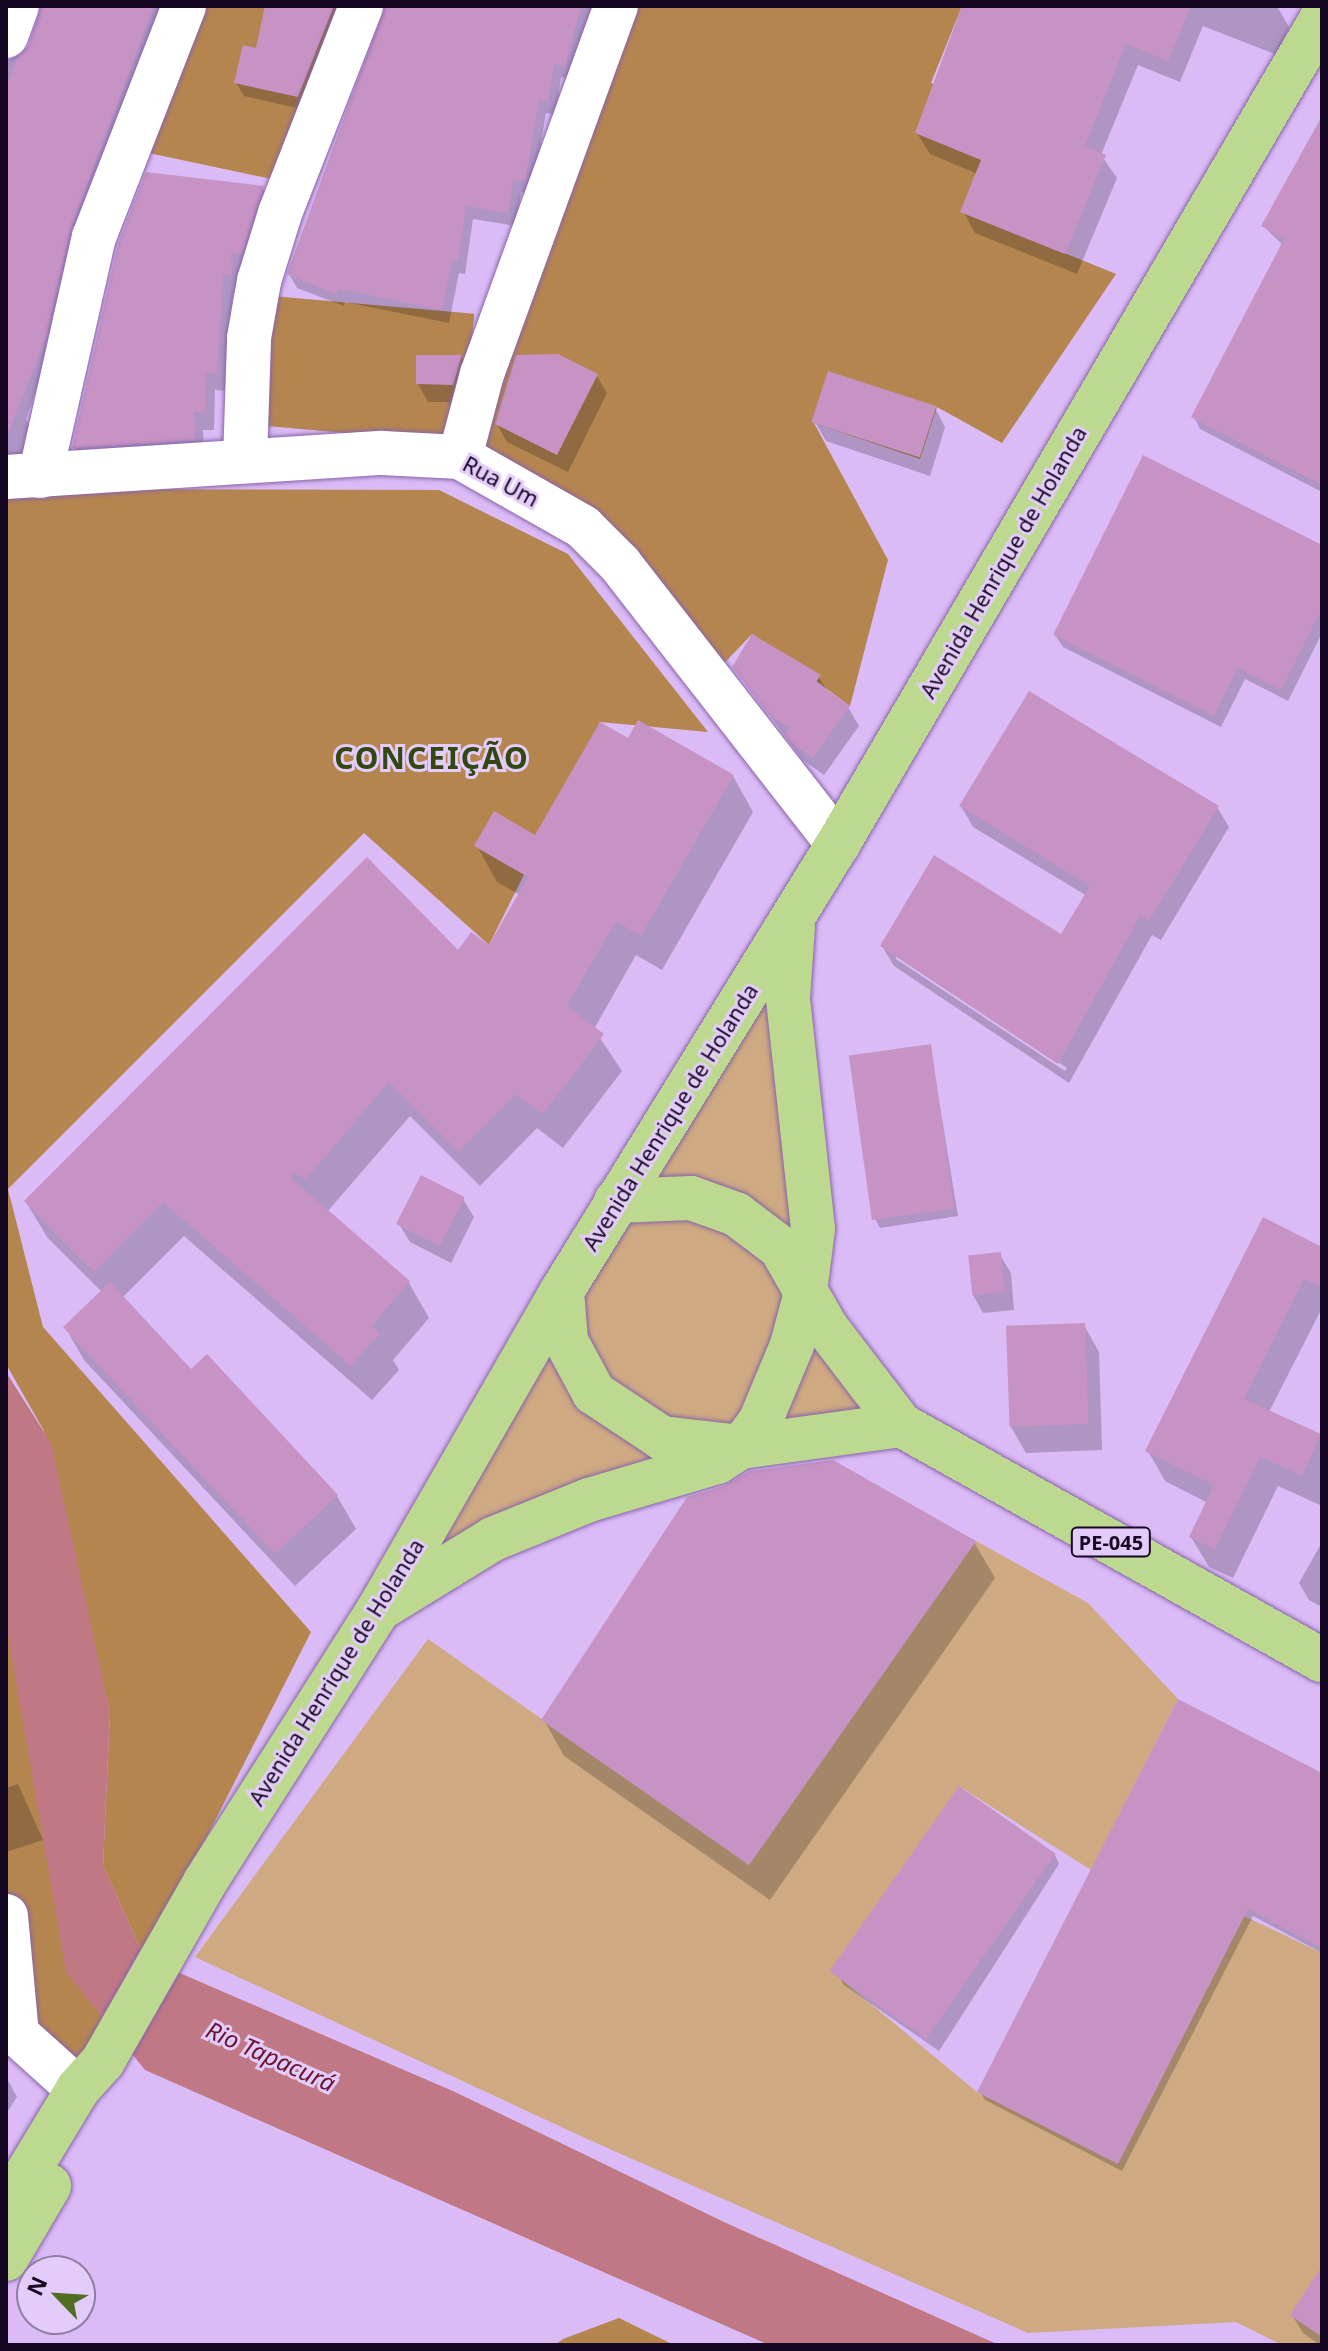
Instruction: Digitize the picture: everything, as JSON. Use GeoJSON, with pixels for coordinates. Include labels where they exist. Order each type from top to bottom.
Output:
{"type":"FeatureCollection","features":[{"type":"Feature","properties":{"kind":"main road","name":"Avenida Henrique de Holanda"},"geometry":{"type":"LineString","coordinates":[[6,2208],[90,2075],[205,1882],[379,1609],[616,1201],[838,844],[1322,18]]}},
{"type":"Feature","properties":{"kind":"main road"},"geometry":{"type":"LineString","coordinates":[[379,1609],[493,1539],[589,1500],[700,1469],[741,1447],[772,1400],[805,1289],[812,1190],[788,998],[794,918]]}},
{"type":"Feature","properties":{"kind":"main road"},"geometry":{"type":"LineString","coordinates":[[616,1201],[691,1198],[724,1207],[781,1248],[856,1371],[901,1425]]}},
{"type":"Feature","properties":{"kind":"main road"},"geometry":{"type":"LineString","coordinates":[[562,1291],[566,1341],[594,1393],[662,1438],[741,1447],[901,1425]]}},
{"type":"Feature","properties":{"kind":"main road","name":"PE-045"},"geometry":{"type":"LineString","coordinates":[[901,1425],[1322,1660]]}},
{"type":"Feature","properties":{"kind":"main road"},"geometry":{"type":"LineString","coordinates":[[6,2259],[97,2102],[90,2075]]}},
{"type":"Feature","properties":{"kind":"street"},"geometry":{"type":"LineString","coordinates":[[6,36],[17,6]]}},
{"type":"Feature","properties":{"kind":"street"},"geometry":{"type":"LineString","coordinates":[[23,477],[94,237],[184,6]]}},
{"type":"Feature","properties":{"kind":"street"},"geometry":{"type":"LineString","coordinates":[[245,461],[249,338],[259,281],[361,6]]}},
{"type":"Feature","properties":{"kind":"street"},"geometry":{"type":"LineString","coordinates":[[460,457],[482,374],[616,6]]}},
{"type":"Feature","properties":{"kind":"street","name":"Rua Um"},"geometry":{"type":"LineString","coordinates":[[23,477],[382,453],[460,457],[583,527],[620,564],[838,844]]}},
{"type":"Feature","properties":{"kind":"street"},"geometry":{"type":"LineString","coordinates":[[6,1916],[17,2034],[90,2075]]}},
{"type":"Feature","properties":{"kind":"shaded area"},"geometry":{"type":"Polygon","coordinates":[[[204,6],[377,6],[281,181],[144,152],[204,6]]]}},
{"type":"Feature","properties":{"kind":"shaded area"},"geometry":{"type":"Polygon","coordinates":[[[626,6],[962,6],[931,83],[1001,111],[961,211],[1116,274],[1002,443],[937,407],[920,459],[814,423],[888,560],[850,706],[752,634],[714,674],[480,440],[593,120],[626,6]]]}},
{"type":"Feature","properties":{"kind":"shaded area"},"geometry":{"type":"Polygon","coordinates":[[[272,296],[474,314],[463,443],[261,426],[272,296]]]}},
{"type":"Feature","properties":{"kind":"shaded area"},"geometry":{"type":"Polygon","coordinates":[[[6,489],[439,490],[568,554],[708,732],[600,722],[489,945],[364,833],[8,1189],[43,1327],[311,1632],[145,1958],[103,1866],[110,1713],[44,1431],[6,1364],[6,489]]]}},
{"type":"Feature","properties":{"kind":"shaded area"},"geometry":{"type":"Polygon","coordinates":[[[785,943],[805,1246],[629,1198],[785,943]]]}},
{"type":"Feature","properties":{"kind":"shaded area"},"geometry":{"type":"Polygon","coordinates":[[[658,1206],[704,1206],[801,1293],[752,1409],[727,1429],[694,1435],[588,1373],[580,1290],[607,1236],[658,1206]]]}},
{"type":"Feature","properties":{"kind":"shaded area"},"geometry":{"type":"Polygon","coordinates":[[[812,1304],[883,1418],[759,1437],[812,1304]]]}},
{"type":"Feature","properties":{"kind":"shaded area"},"geometry":{"type":"Polygon","coordinates":[[[557,1318],[576,1394],[699,1453],[410,1573],[557,1318]]]}},
{"type":"Feature","properties":{"kind":"shaded area"},"geometry":{"type":"Polygon","coordinates":[[[976,1541],[1088,1603],[1178,1699],[1091,1870],[959,1786],[837,1976],[977,2092],[1117,2163],[1244,1916],[1322,1953],[1322,2345],[1282,2345],[1236,2322],[1028,2333],[596,2143],[195,1957],[428,1639],[749,1865],[976,1541]]]}},
{"type":"Feature","properties":{"kind":"shaded area"},"geometry":{"type":"Polygon","coordinates":[[[6,1623],[105,2027],[77,2077],[24,2031],[6,1886],[6,1623]]]}},
{"type":"Feature","properties":{"kind":"shaded area"},"geometry":{"type":"Polygon","coordinates":[[[619,2318],[674,2345],[555,2345],[563,2339],[619,2318]]]}},
{"type":"Feature","properties":{"kind":"water","name":"Rio Tapacurá"},"geometry":{"type":"Polygon","coordinates":[[[6,1372],[51,1443],[110,1713],[103,1866],[145,1958],[455,2092],[726,2223],[999,2345],[769,2345],[145,2070],[66,1972],[6,1623],[6,1372]]]}},
{"type":"Feature","properties":{"kind":"building"},"geometry":{"type":"Polygon","coordinates":[[[41,6],[154,6],[71,228],[46,337],[8,433],[6,88],[17,58],[29,45],[41,6]]]}},
{"type":"Feature","properties":{"kind":"building"},"geometry":{"type":"Polygon","coordinates":[[[265,6],[334,6],[298,97],[234,83],[243,45],[256,48],[265,6]]]}},
{"type":"Feature","properties":{"kind":"building"},"geometry":{"type":"Polygon","coordinates":[[[385,6],[581,6],[565,67],[554,64],[548,102],[539,100],[525,181],[513,179],[508,213],[466,206],[458,261],[452,260],[442,310],[338,289],[336,294],[287,274],[385,6]]]}},
{"type":"Feature","properties":{"kind":"building"},"geometry":{"type":"Polygon","coordinates":[[[962,6],[1191,6],[1168,61],[1126,44],[1085,146],[1106,155],[1065,254],[960,212],[981,160],[915,133],[962,6]]]}},
{"type":"Feature","properties":{"kind":"building"},"geometry":{"type":"Polygon","coordinates":[[[1322,116],[1322,485],[1191,417],[1284,239],[1261,226],[1322,116]]]}},
{"type":"Feature","properties":{"kind":"building"},"geometry":{"type":"Polygon","coordinates":[[[146,172],[264,186],[241,256],[231,252],[232,275],[223,275],[217,373],[206,373],[205,412],[194,412],[195,440],[72,448],[118,244],[146,172]]]}},
{"type":"Feature","properties":{"kind":"building"},"geometry":{"type":"Polygon","coordinates":[[[558,354],[598,374],[557,455],[495,424],[516,355],[558,354]]]}},
{"type":"Feature","properties":{"kind":"building"},"geometry":{"type":"Polygon","coordinates":[[[416,355],[462,355],[453,385],[416,384],[416,355]]]}},
{"type":"Feature","properties":{"kind":"building"},"geometry":{"type":"Polygon","coordinates":[[[828,371],[936,406],[920,458],[811,422],[828,371]]]}},
{"type":"Feature","properties":{"kind":"building"},"geometry":{"type":"Polygon","coordinates":[[[1143,455],[1322,545],[1322,608],[1281,690],[1238,668],[1214,716],[1053,635],[1143,455]]]}},
{"type":"Feature","properties":{"kind":"building"},"geometry":{"type":"Polygon","coordinates":[[[752,634],[821,675],[816,682],[850,706],[813,758],[790,742],[785,735],[790,728],[770,716],[732,667],[752,634]]]}},
{"type":"Feature","properties":{"kind":"building"},"geometry":{"type":"Polygon","coordinates":[[[1029,691],[1219,806],[1149,921],[1140,916],[1058,1064],[880,946],[934,855],[1061,934],[1090,886],[959,806],[1029,691]]]}},
{"type":"Feature","properties":{"kind":"building"},"geometry":{"type":"Polygon","coordinates":[[[638,720],[734,775],[641,936],[616,921],[567,1006],[604,1034],[571,1078],[542,1114],[516,1094],[459,1152],[389,1082],[306,1179],[294,1173],[291,1178],[410,1281],[372,1326],[380,1334],[351,1366],[163,1202],[94,1272],[24,1201],[367,857],[458,950],[471,932],[489,945],[528,877],[474,846],[494,811],[535,835],[600,722],[628,738],[638,720]]]}},
{"type":"Feature","properties":{"kind":"building"},"geometry":{"type":"Polygon","coordinates":[[[931,1044],[954,1208],[872,1220],[849,1056],[931,1044]]]}},
{"type":"Feature","properties":{"kind":"building"},"geometry":{"type":"Polygon","coordinates":[[[421,1175],[465,1197],[440,1246],[396,1224],[421,1175]]]}},
{"type":"Feature","properties":{"kind":"building"},"geometry":{"type":"Polygon","coordinates":[[[1263,1217],[1322,1247],[1322,1288],[1304,1279],[1244,1399],[1321,1434],[1302,1476],[1260,1457],[1215,1549],[1189,1537],[1214,1485],[1145,1451],[1263,1217]]]}},
{"type":"Feature","properties":{"kind":"building"},"geometry":{"type":"Polygon","coordinates":[[[1001,1252],[1005,1292],[972,1295],[968,1255],[1001,1252]]]}},
{"type":"Feature","properties":{"kind":"building"},"geometry":{"type":"Polygon","coordinates":[[[110,1282],[191,1369],[207,1354],[338,1495],[275,1554],[63,1327],[110,1282]]]}},
{"type":"Feature","properties":{"kind":"building"},"geometry":{"type":"Polygon","coordinates":[[[1085,1323],[1089,1424],[1010,1427],[1006,1326],[1085,1323]]]}},
{"type":"Feature","properties":{"kind":"building"},"geometry":{"type":"Polygon","coordinates":[[[833,1460],[976,1541],[749,1865],[541,1720],[687,1497],[724,1486],[750,1471],[833,1460]]]}},
{"type":"Feature","properties":{"kind":"building"},"geometry":{"type":"Polygon","coordinates":[[[1178,1699],[1322,1773],[1322,1948],[1248,1909],[1118,2164],[977,2092],[1178,1699]]]}},
{"type":"Feature","properties":{"kind":"building"},"geometry":{"type":"Polygon","coordinates":[[[959,1786],[1056,1854],[926,2039],[829,1971],[959,1786]]]}},
{"type":"Feature","properties":{"kind":"building"},"geometry":{"type":"Polygon","coordinates":[[[1322,2266],[1322,2337],[1290,2315],[1322,2266]]]}},
{"type":"Feature","properties":{"kind":"district","name":"CONCEIÇÃO"},"geometry":{"type":"Point","coordinates":[432,758]}}]}
